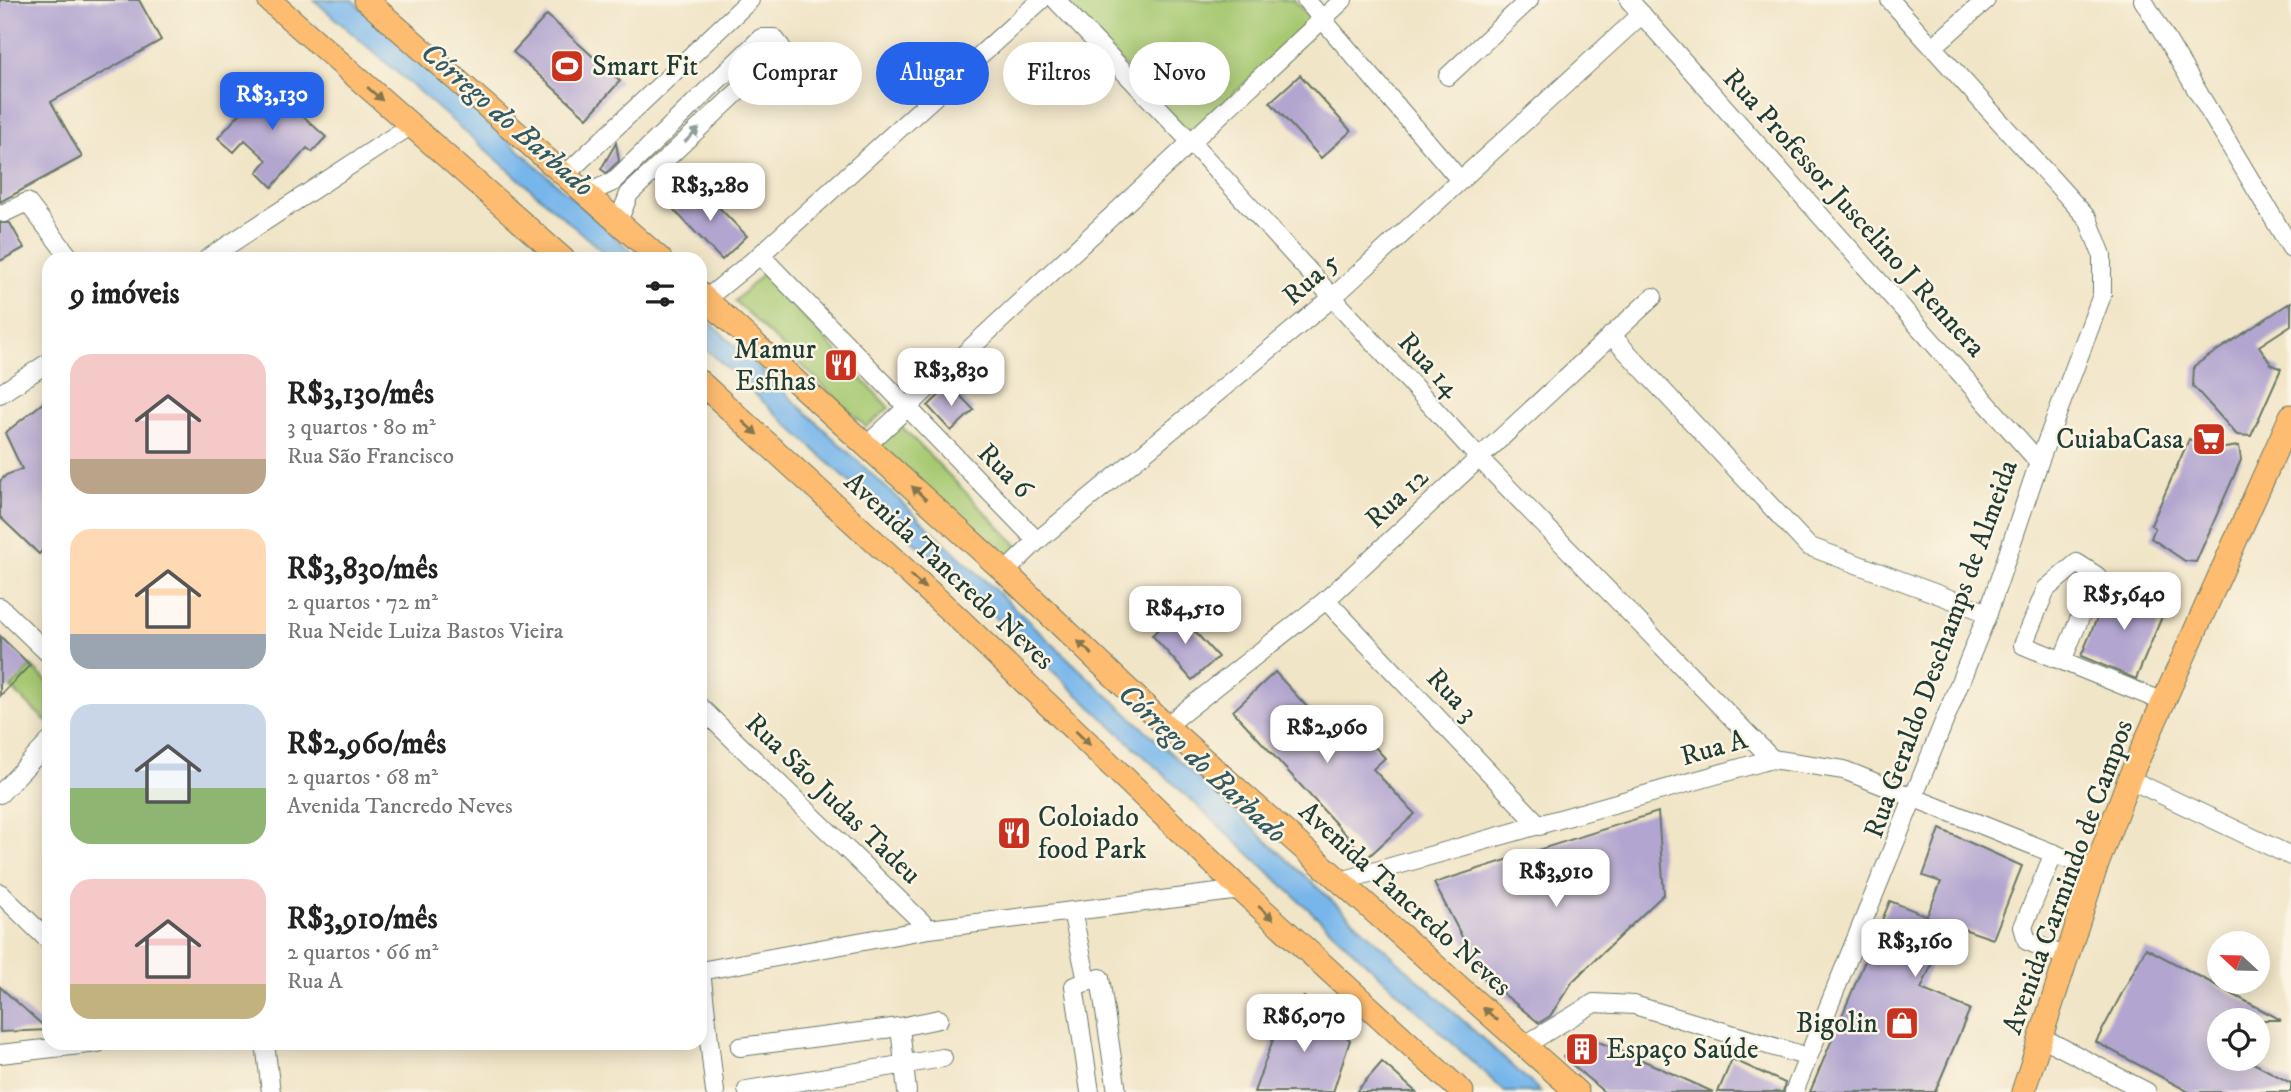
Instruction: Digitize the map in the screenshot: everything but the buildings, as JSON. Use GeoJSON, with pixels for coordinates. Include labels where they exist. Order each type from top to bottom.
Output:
{"type":"FeatureCollection","features":[{"type":"Feature","properties":{"kind":"main road"},"geometry":{"type":"LineString","coordinates":[[269,0],[554,252]]}},
{"type":"Feature","properties":{"kind":"main road"},"geometry":{"type":"LineString","coordinates":[[366,0],[652,252]]}},
{"type":"Feature","properties":{"kind":"main road","name":"Avenida Tancredo Neves"},"geometry":{"type":"LineString","coordinates":[[707,301],[1005,572],[1166,726],[1577,1092]]}},
{"type":"Feature","properties":{"kind":"main road","name":"Avenida Tancredo Neves"},"geometry":{"type":"LineString","coordinates":[[707,388],[968,627],[1241,890],[1462,1092]]}},
{"type":"Feature","properties":{"kind":"main road","name":"Avenida Carmindo de Campos"},"geometry":{"type":"LineString","coordinates":[[2023,1092],[2095,870],[2129,779],[2291,416]]}},
{"type":"Feature","properties":{"kind":"street"},"geometry":{"type":"LineString","coordinates":[[564,176],[750,0]]}},
{"type":"Feature","properties":{"kind":"street"},"geometry":{"type":"LineString","coordinates":[[707,294],[760,256],[1041,0]]}},
{"type":"Feature","properties":{"kind":"street","name":"Rua 14"},"geometry":{"type":"LineString","coordinates":[[1056,0],[1190,141],[1479,458],[1772,759]]}},
{"type":"Feature","properties":{"kind":"street"},"geometry":{"type":"LineString","coordinates":[[1307,0],[1460,180]]}},
{"type":"Feature","properties":{"kind":"street"},"geometry":{"type":"LineString","coordinates":[[867,445],[1343,0]]}},
{"type":"Feature","properties":{"kind":"street"},"geometry":{"type":"LineString","coordinates":[[1448,76],[1529,0]]}},
{"type":"Feature","properties":{"kind":"street","name":"Rua Professor Juscelino J Rennera"},"geometry":{"type":"LineString","coordinates":[[1629,0],[2039,461]]}},
{"type":"Feature","properties":{"kind":"street"},"geometry":{"type":"LineString","coordinates":[[1890,0],[1933,47],[1986,0]]}},
{"type":"Feature","properties":{"kind":"street"},"geometry":{"type":"LineString","coordinates":[[2143,0],[2291,248]]}},
{"type":"Feature","properties":{"kind":"street","name":"Rua 5"},"geometry":{"type":"LineString","coordinates":[[1005,572],[1037,541],[1332,298],[1642,14]]}},
{"type":"Feature","properties":{"kind":"street"},"geometry":{"type":"LineString","coordinates":[[585,194],[613,182],[761,38],[774,38],[780,52],[629,194],[618,222]]}},
{"type":"Feature","properties":{"kind":"street","name":"Rua Geraldo Deschamps de Almeida"},"geometry":{"type":"LineString","coordinates":[[1794,1092],[1989,613],[2039,461],[2102,295],[2102,255],[2088,219],[1933,47]]}},
{"type":"Feature","properties":{"kind":"street"},"geometry":{"type":"LineString","coordinates":[[218,252],[410,126]]}},
{"type":"Feature","properties":{"kind":"street"},"geometry":{"type":"LineString","coordinates":[[4,213],[27,202],[66,252]]}},
{"type":"Feature","properties":{"kind":"street","name":"Rua 6"},"geometry":{"type":"LineString","coordinates":[[760,256],[1037,541]]}},
{"type":"Feature","properties":{"kind":"street","name":"Rua 12"},"geometry":{"type":"LineString","coordinates":[[1166,726],[1326,600],[1653,297]]}},
{"type":"Feature","properties":{"kind":"street"},"geometry":{"type":"LineString","coordinates":[[1611,335],[1808,546],[1989,613]]}},
{"type":"Feature","properties":{"kind":"street"},"geometry":{"type":"LineString","coordinates":[[0,394],[42,367]]}},
{"type":"Feature","properties":{"kind":"street"},"geometry":{"type":"LineString","coordinates":[[2062,661],[2097,576],[2077,562],[2046,589],[2023,645],[2062,661],[2164,702]]}},
{"type":"Feature","properties":{"kind":"street","name":"Rua 3"},"geometry":{"type":"LineString","coordinates":[[1326,600],[1540,826]]}},
{"type":"Feature","properties":{"kind":"street"},"geometry":{"type":"LineString","coordinates":[[0,607],[42,647]]}},
{"type":"Feature","properties":{"kind":"street","name":"Rua São Judas Tadeu"},"geometry":{"type":"LineString","coordinates":[[707,714],[929,929]]}},
{"type":"Feature","properties":{"kind":"street"},"geometry":{"type":"LineString","coordinates":[[0,794],[42,749]]}},
{"type":"Feature","properties":{"kind":"street","name":"Rua A"},"geometry":{"type":"LineString","coordinates":[[1341,881],[1772,759],[1844,770],[2095,870]]}},
{"type":"Feature","properties":{"kind":"street"},"geometry":{"type":"LineString","coordinates":[[2129,779],[2291,856]]}},
{"type":"Feature","properties":{"kind":"street"},"geometry":{"type":"LineString","coordinates":[[2054,853],[2023,927],[2023,936],[2027,942],[2067,957]]}},
{"type":"Feature","properties":{"kind":"street"},"geometry":{"type":"LineString","coordinates":[[707,970],[929,929],[1241,890]]}},
{"type":"Feature","properties":{"kind":"street"},"geometry":{"type":"LineString","coordinates":[[0,893],[42,934]]}},
{"type":"Feature","properties":{"kind":"street"},"geometry":{"type":"LineString","coordinates":[[1072,911],[1087,981]]}},
{"type":"Feature","properties":{"kind":"street"},"geometry":{"type":"LineString","coordinates":[[1090,1092],[1074,986],[1100,978],[1117,1092]]}},
{"type":"Feature","properties":{"kind":"street"},"geometry":{"type":"LineString","coordinates":[[1525,1045],[1594,1003],[1634,1005],[1808,1056]]}},
{"type":"Feature","properties":{"kind":"street"},"geometry":{"type":"LineString","coordinates":[[740,1047],[900,1027],[939,1019]]}},
{"type":"Feature","properties":{"kind":"street"},"geometry":{"type":"LineString","coordinates":[[707,1027],[715,1092]]}},
{"type":"Feature","properties":{"kind":"street"},"geometry":{"type":"LineString","coordinates":[[900,1027],[906,1092]]}},
{"type":"Feature","properties":{"kind":"street"},"geometry":{"type":"LineString","coordinates":[[2041,1037],[2147,1092]]}},
{"type":"Feature","properties":{"kind":"street"},"geometry":{"type":"LineString","coordinates":[[0,1054],[42,1049]]}},
{"type":"Feature","properties":{"kind":"street"},"geometry":{"type":"LineString","coordinates":[[266,1050],[271,1092]]}},
{"type":"Feature","properties":{"kind":"street"},"geometry":{"type":"LineString","coordinates":[[747,1090],[943,1058]]}},
{"type":"Feature","properties":{"kind":"green space"},"geometry":{"type":"Polygon","coordinates":[[[1063,0],[1294,0],[1312,20],[1230,97],[1230,42],[1129,42],[1129,71],[1115,56],[1115,42],[1102,42],[1063,0]]]}},
{"type":"Feature","properties":{"kind":"green space"},"geometry":{"type":"Polygon","coordinates":[[[1160,105],[1222,105],[1189,136],[1160,105]]]}},
{"type":"Feature","properties":{"kind":"green space"},"geometry":{"type":"Polygon","coordinates":[[[763,273],[889,408],[866,427],[735,301],[763,273]]]}},
{"type":"Feature","properties":{"kind":"green space"},"geometry":{"type":"Polygon","coordinates":[[[898,423],[1020,548],[1004,561],[874,445],[898,423]]]}},
{"type":"Feature","properties":{"kind":"green space"},"geometry":{"type":"Polygon","coordinates":[[[31,666],[42,676],[42,717],[11,688],[31,666]]]}},
{"type":"Feature","properties":{"kind":"water"},"geometry":{"type":"Polygon","coordinates":[[[314,0],[352,0],[632,252],[603,252],[314,0]]]}},
{"type":"Feature","properties":{"kind":"water"},"geometry":{"type":"Polygon","coordinates":[[[707,320],[1092,681],[1541,1092],[1505,1092],[707,350],[707,320]]]}},
{"type":"Feature","properties":{"kind":"place","name":"Smart Fit"},"geometry":{"type":"Point","coordinates":[567,66]}},
{"type":"Feature","properties":{"kind":"place","name":"Mamur Esfihas"},"geometry":{"type":"Point","coordinates":[841,365]}},
{"type":"Feature","properties":{"kind":"place","name":"CuiabaCasa"},"geometry":{"type":"Point","coordinates":[2209,439]}},
{"type":"Feature","properties":{"kind":"place","name":"Coloiado food Park"},"geometry":{"type":"Point","coordinates":[1014,833]}},
{"type":"Feature","properties":{"kind":"place","name":"Bigolin"},"geometry":{"type":"Point","coordinates":[1902,1023]}},
{"type":"Feature","properties":{"kind":"place","name":"Espaço Saúde"},"geometry":{"type":"Point","coordinates":[1582,1049]}},
{"type":"Feature","properties":{"kind":"water label","name":"Córrego do Barbado"},"geometry":{"type":"Point","coordinates":[507,120]}},
{"type":"Feature","properties":{"kind":"water label","name":"Córrego do Barbado"},"geometry":{"type":"Point","coordinates":[1202,764]}}]}
